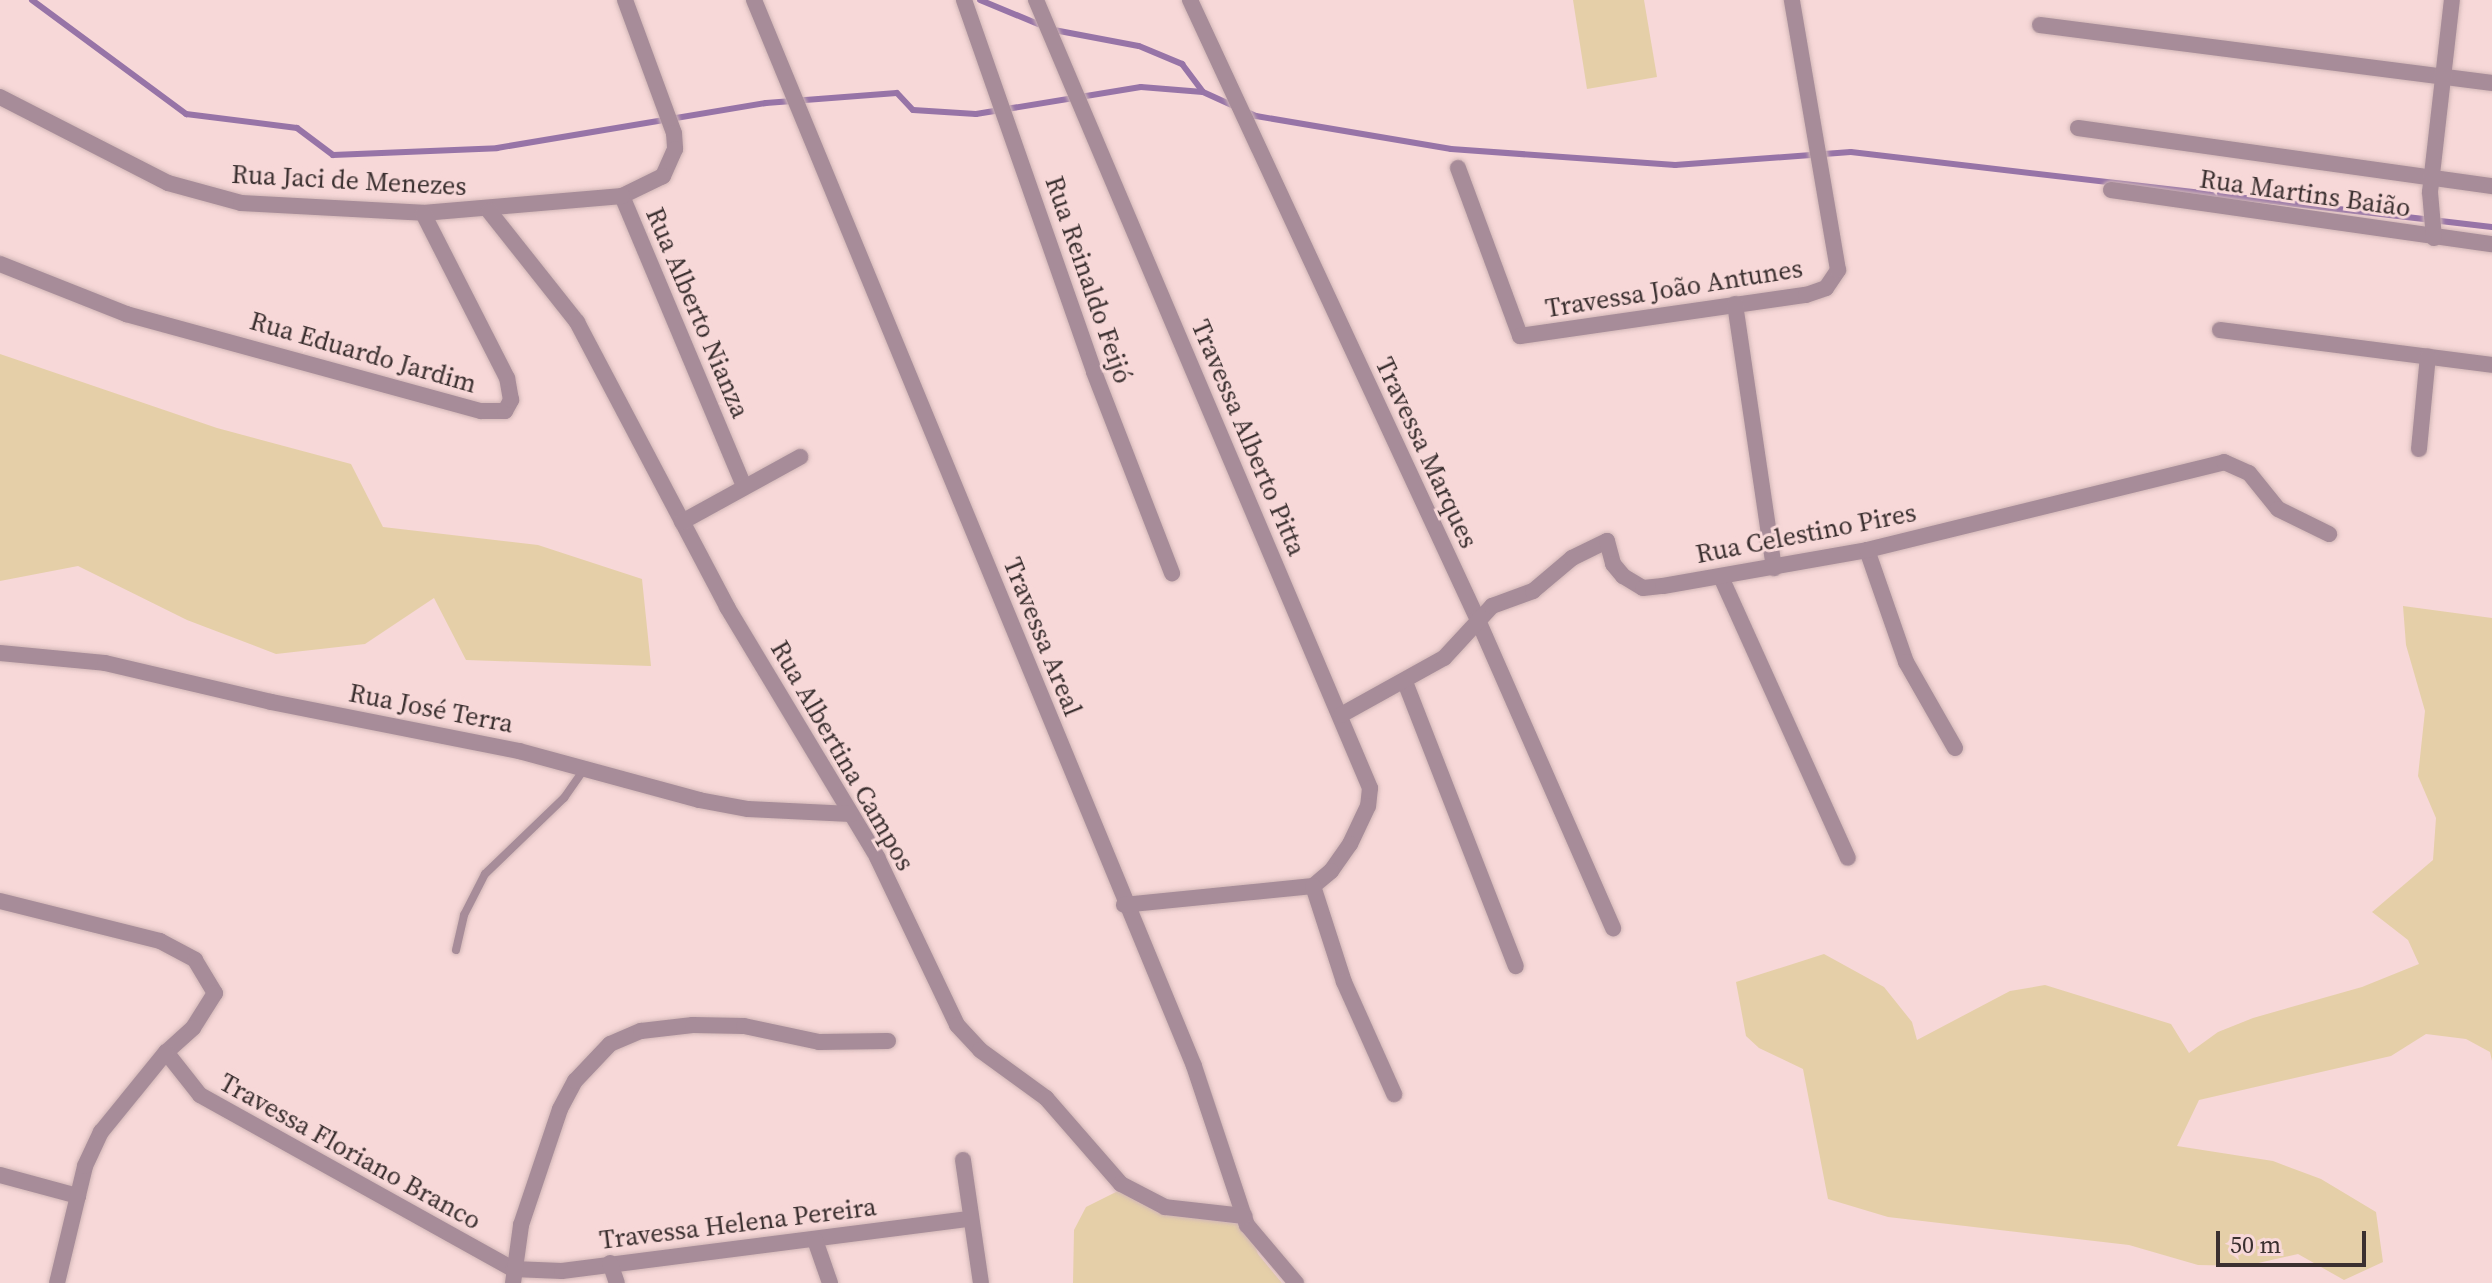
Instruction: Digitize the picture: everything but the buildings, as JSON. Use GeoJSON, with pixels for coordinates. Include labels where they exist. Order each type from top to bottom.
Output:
{"type":"FeatureCollection","features":[{"type":"Feature","properties":{"kind":"street","name":"Rua Alberto Nianza"},"geometry":{"type":"LineString","coordinates":[[625,0],[674,133],[675,149],[663,176],[622,196],[744,486]]}},
{"type":"Feature","properties":{"kind":"street","name":"Travessa Areal"},"geometry":{"type":"LineString","coordinates":[[754,0],[1124,905],[1194,1066],[1244,1216],[1296,1283]]}},
{"type":"Feature","properties":{"kind":"street","name":"Rua Reinaldo Feijó"},"geometry":{"type":"LineString","coordinates":[[964,0],[998,90],[1094,372],[1172,573]]}},
{"type":"Feature","properties":{"kind":"street","name":"Travessa Marques"},"geometry":{"type":"LineString","coordinates":[[1190,0],[1240,114],[1477,618],[1613,928]]}},
{"type":"Feature","properties":{"kind":"street","name":"Travessa João Antunes"},"geometry":{"type":"LineString","coordinates":[[1458,168],[1520,336],[1806,295],[1833,282],[1838,270],[1792,0]]}},
{"type":"Feature","properties":{"kind":"street"},"geometry":{"type":"LineString","coordinates":[[2432,230],[2431,186],[2447,78],[2452,0]]}},
{"type":"Feature","properties":{"kind":"street","name":"Travessa Alberto Pitta"},"geometry":{"type":"LineString","coordinates":[[1037,3],[1370,788],[1368,806],[1331,871],[1313,886]]}},
{"type":"Feature","properties":{"kind":"street"},"geometry":{"type":"LineString","coordinates":[[2040,25],[2492,83]]}},
{"type":"Feature","properties":{"kind":"street","name":"Rua Jaci de Menezes"},"geometry":{"type":"LineString","coordinates":[[0,97],[202,195],[241,203],[423,213],[489,211],[622,196]]}},
{"type":"Feature","properties":{"kind":"street"},"geometry":{"type":"LineString","coordinates":[[2078,128],[2431,186],[2492,186]]}},
{"type":"Feature","properties":{"kind":"street","name":"Rua Martins Baião"},"geometry":{"type":"LineString","coordinates":[[2111,190],[2432,230],[2492,244]]}},
{"type":"Feature","properties":{"kind":"street","name":"Rua Albertina Campos"},"geometry":{"type":"LineString","coordinates":[[489,211],[577,322],[770,683],[877,857],[944,1001],[980,1050],[1046,1098],[1121,1184],[1138,1195],[1165,1207],[1244,1216]]}},
{"type":"Feature","properties":{"kind":"street","name":"Rua Eduardo Jardim"},"geometry":{"type":"LineString","coordinates":[[0,264],[126,314],[481,411],[505,411],[511,400],[507,378],[423,213]]}},
{"type":"Feature","properties":{"kind":"street"},"geometry":{"type":"LineString","coordinates":[[1735,304],[1774,568]]}},
{"type":"Feature","properties":{"kind":"street"},"geometry":{"type":"LineString","coordinates":[[2220,330],[2492,365]]}},
{"type":"Feature","properties":{"kind":"street"},"geometry":{"type":"LineString","coordinates":[[2419,449],[2428,356]]}},
{"type":"Feature","properties":{"kind":"street"},"geometry":{"type":"LineString","coordinates":[[682,522],[800,457]]}},
{"type":"Feature","properties":{"kind":"street","name":"Rua Celestino Pires"},"geometry":{"type":"LineString","coordinates":[[1341,715],[1444,658],[1477,618],[1492,606],[1533,591],[1572,558],[1607,541],[1613,564],[1643,588],[1867,550],[2224,462],[2249,473],[2278,509],[2329,534]]}},
{"type":"Feature","properties":{"kind":"street"},"geometry":{"type":"LineString","coordinates":[[1867,550],[1906,662],[1955,748]]}},
{"type":"Feature","properties":{"kind":"street"},"geometry":{"type":"LineString","coordinates":[[1721,577],[1848,858]]}},
{"type":"Feature","properties":{"kind":"street","name":"Rua José Terra"},"geometry":{"type":"LineString","coordinates":[[0,653],[105,663],[584,769],[748,809],[851,814]]}},
{"type":"Feature","properties":{"kind":"street"},"geometry":{"type":"LineString","coordinates":[[1405,682],[1516,966]]}},
{"type":"Feature","properties":{"kind":"street"},"geometry":{"type":"LineString","coordinates":[[1124,905],[1313,886],[1344,982],[1394,1094]]}},
{"type":"Feature","properties":{"kind":"street"},"geometry":{"type":"LineString","coordinates":[[0,901],[160,941],[195,960],[215,993],[193,1028],[166,1052],[101,1132],[78,1196],[57,1283]]}},
{"type":"Feature","properties":{"kind":"street"},"geometry":{"type":"LineString","coordinates":[[513,1276],[521,1225],[560,1109],[598,1053],[641,1031],[693,1025],[744,1026],[819,1042],[888,1041]]}},
{"type":"Feature","properties":{"kind":"street","name":"Travessa Floriano Branco"},"geometry":{"type":"LineString","coordinates":[[166,1052],[200,1095],[238,1120],[513,1276]]}},
{"type":"Feature","properties":{"kind":"street"},"geometry":{"type":"LineString","coordinates":[[963,1160],[969,1219],[981,1283]]}},
{"type":"Feature","properties":{"kind":"street"},"geometry":{"type":"LineString","coordinates":[[0,1175],[78,1196]]}},
{"type":"Feature","properties":{"kind":"street","name":"Travessa Helena Pereira"},"geometry":{"type":"LineString","coordinates":[[513,1276],[969,1219]]}},
{"type":"Feature","properties":{"kind":"street"},"geometry":{"type":"LineString","coordinates":[[815,1240],[830,1283]]}},
{"type":"Feature","properties":{"kind":"street"},"geometry":{"type":"LineString","coordinates":[[610,1263],[617,1283]]}},
{"type":"Feature","properties":{"kind":"lane"},"geometry":{"type":"LineString","coordinates":[[456,950],[464,915],[485,874],[564,798],[584,769]]}},
{"type":"Feature","properties":{"kind":"shaded area"},"geometry":{"type":"Polygon","coordinates":[[[1573,0],[1644,0],[1657,77],[1587,89],[1573,0]]]}},
{"type":"Feature","properties":{"kind":"shaded area"},"geometry":{"type":"Polygon","coordinates":[[[0,354],[217,428],[351,464],[383,527],[538,545],[642,579],[651,666],[466,660],[434,598],[365,644],[276,654],[187,620],[78,566],[0,581],[0,354]]]}},
{"type":"Feature","properties":{"kind":"shaded area"},"geometry":{"type":"Polygon","coordinates":[[[2403,606],[2492,618],[2492,1061],[2490,1052],[2466,1039],[2426,1034],[2391,1056],[2199,1100],[2177,1146],[2273,1161],[2321,1179],[2376,1212],[2383,1262],[2344,1280],[2298,1254],[2245,1266],[2198,1265],[2129,1245],[1888,1217],[1828,1199],[1803,1069],[1759,1048],[1746,1036],[1736,982],[1824,954],[1884,987],[1912,1022],[1917,1040],[2010,991],[2045,985],[2171,1024],[2189,1053],[2218,1032],[2253,1018],[2362,987],[2419,964],[2408,940],[2372,912],[2433,860],[2436,818],[2418,776],[2425,711],[2406,645],[2403,606]]]}},
{"type":"Feature","properties":{"kind":"shaded area"},"geometry":{"type":"Polygon","coordinates":[[[1118,1191],[1171,1215],[1247,1225],[1258,1254],[1282,1283],[1073,1283],[1074,1230],[1086,1207],[1118,1191]]]}},
{"type":"Feature","properties":{"kind":"waterway"},"geometry":{"type":"LineString","coordinates":[[32,0],[186,114],[297,128],[333,155],[497,148],[766,103],[897,93],[913,110],[976,114],[1141,87],[1203,92]]}},
{"type":"Feature","properties":{"kind":"waterway"},"geometry":{"type":"LineString","coordinates":[[980,0],[1043,26]]}},
{"type":"Feature","properties":{"kind":"waterway"},"geometry":{"type":"LineString","coordinates":[[1054,30],[1139,46],[1182,64],[1203,92],[1256,116],[1451,149],[1675,165],[1851,152],[2492,227]]}}]}
